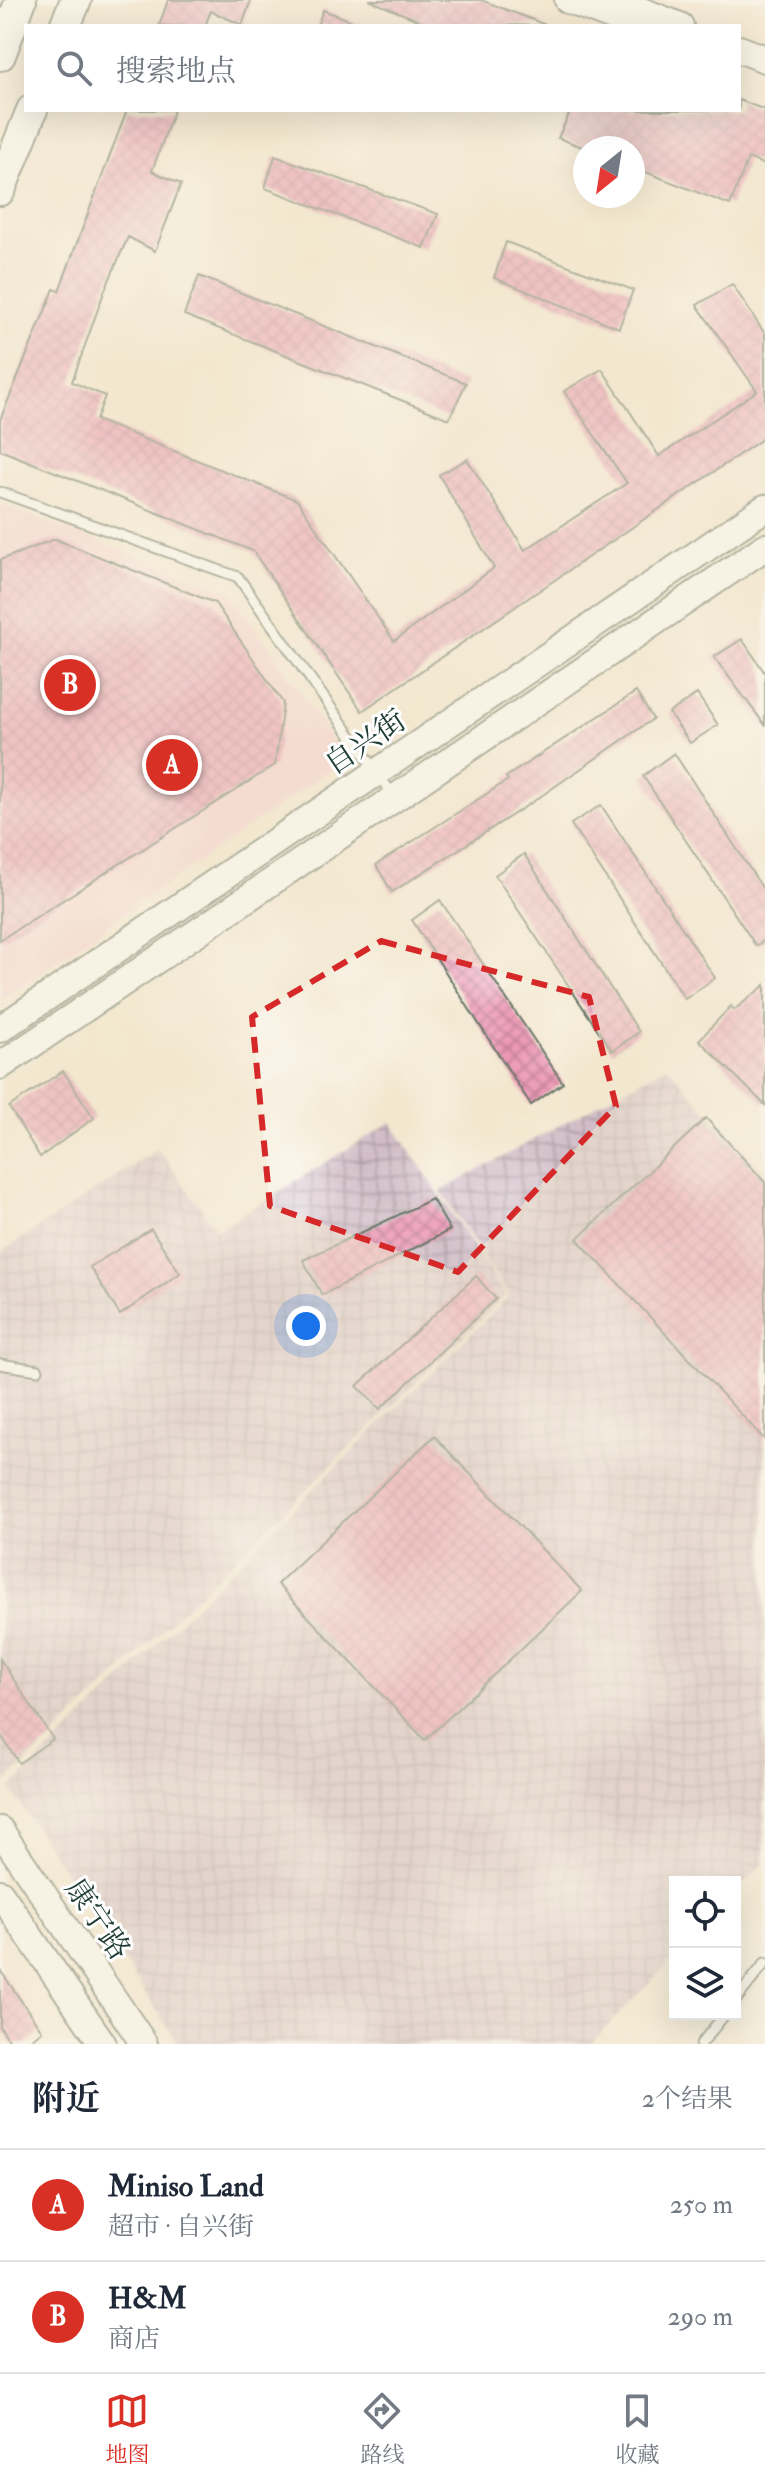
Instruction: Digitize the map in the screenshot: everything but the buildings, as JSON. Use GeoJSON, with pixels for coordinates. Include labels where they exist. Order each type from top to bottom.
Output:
{"type":"FeatureCollection","features":[{"type":"Feature","properties":{"kind":"highway"},"geometry":{"type":"LineString","coordinates":[[0,55],[21,0]]}},
{"type":"Feature","properties":{"kind":"highway"},"geometry":{"type":"LineString","coordinates":[[66,24],[76,0]]}},
{"type":"Feature","properties":{"kind":"highway"},"geometry":{"type":"LineString","coordinates":[[0,190],[31,112]]}},
{"type":"Feature","properties":{"kind":"main road"},"geometry":{"type":"LineString","coordinates":[[568,0],[631,24]]}},
{"type":"Feature","properties":{"kind":"main road"},"geometry":{"type":"LineString","coordinates":[[612,0],[675,24]]}},
{"type":"Feature","properties":{"kind":"main road"},"geometry":{"type":"LineString","coordinates":[[741,50],[765,59]]}},
{"type":"Feature","properties":{"kind":"main road"},"geometry":{"type":"LineString","coordinates":[[741,66],[765,75]]}},
{"type":"Feature","properties":{"kind":"main road","name":"自兴街"},"geometry":{"type":"LineString","coordinates":[[0,1029],[765,508]]}},
{"type":"Feature","properties":{"kind":"main road","name":"自兴街"},"geometry":{"type":"LineString","coordinates":[[0,1066],[765,547]]}},
{"type":"Feature","properties":{"kind":"main road","name":"康宁路"},"geometry":{"type":"LineString","coordinates":[[0,1830],[144,2044]]}},
{"type":"Feature","properties":{"kind":"main road"},"geometry":{"type":"LineString","coordinates":[[0,1893],[103,2044]]}},
{"type":"Feature","properties":{"kind":"lane"},"geometry":{"type":"LineString","coordinates":[[0,492],[238,577],[395,797]]}},
{"type":"Feature","properties":{"kind":"lane"},"geometry":{"type":"LineString","coordinates":[[0,1364],[38,1370]]}},
{"type":"Feature","properties":{"kind":"lane"},"geometry":{"type":"LineString","coordinates":[[741,1993],[765,1963]]}},
{"type":"Feature","properties":{"kind":"lane"},"geometry":{"type":"LineString","coordinates":[[701,2044],[720,2020]]}},
{"type":"Feature","properties":{"kind":"highlighted area"},"geometry":{"type":"Polygon","coordinates":[[[381,941],[589,997],[616,1106],[458,1272],[270,1206],[252,1017],[381,941]]]}},
{"type":"Feature","properties":{"kind":"shaded area"},"geometry":{"type":"Polygon","coordinates":[[[0,504],[231,592],[346,759],[0,1000],[0,504]]]}},
{"type":"Feature","properties":{"kind":"shaded area"},"geometry":{"type":"Polygon","coordinates":[[[667,1066],[765,1175],[765,1862],[741,1887],[741,1876],[669,1876],[669,1962],[590,2044],[179,2044],[10,1789],[509,1296],[441,1191],[667,1066]]]}},
{"type":"Feature","properties":{"kind":"shaded area"},"geometry":{"type":"Polygon","coordinates":[[[391,1122],[506,1295],[8,1781],[0,1769],[0,1253],[158,1149],[217,1230],[391,1122]]]}},
{"type":"Feature","properties":{"kind":"place","name":"H&M"},"geometry":{"type":"Point","coordinates":[70,685]}},
{"type":"Feature","properties":{"kind":"place","name":"Miniso Land"},"geometry":{"type":"Point","coordinates":[172,765]}}]}
